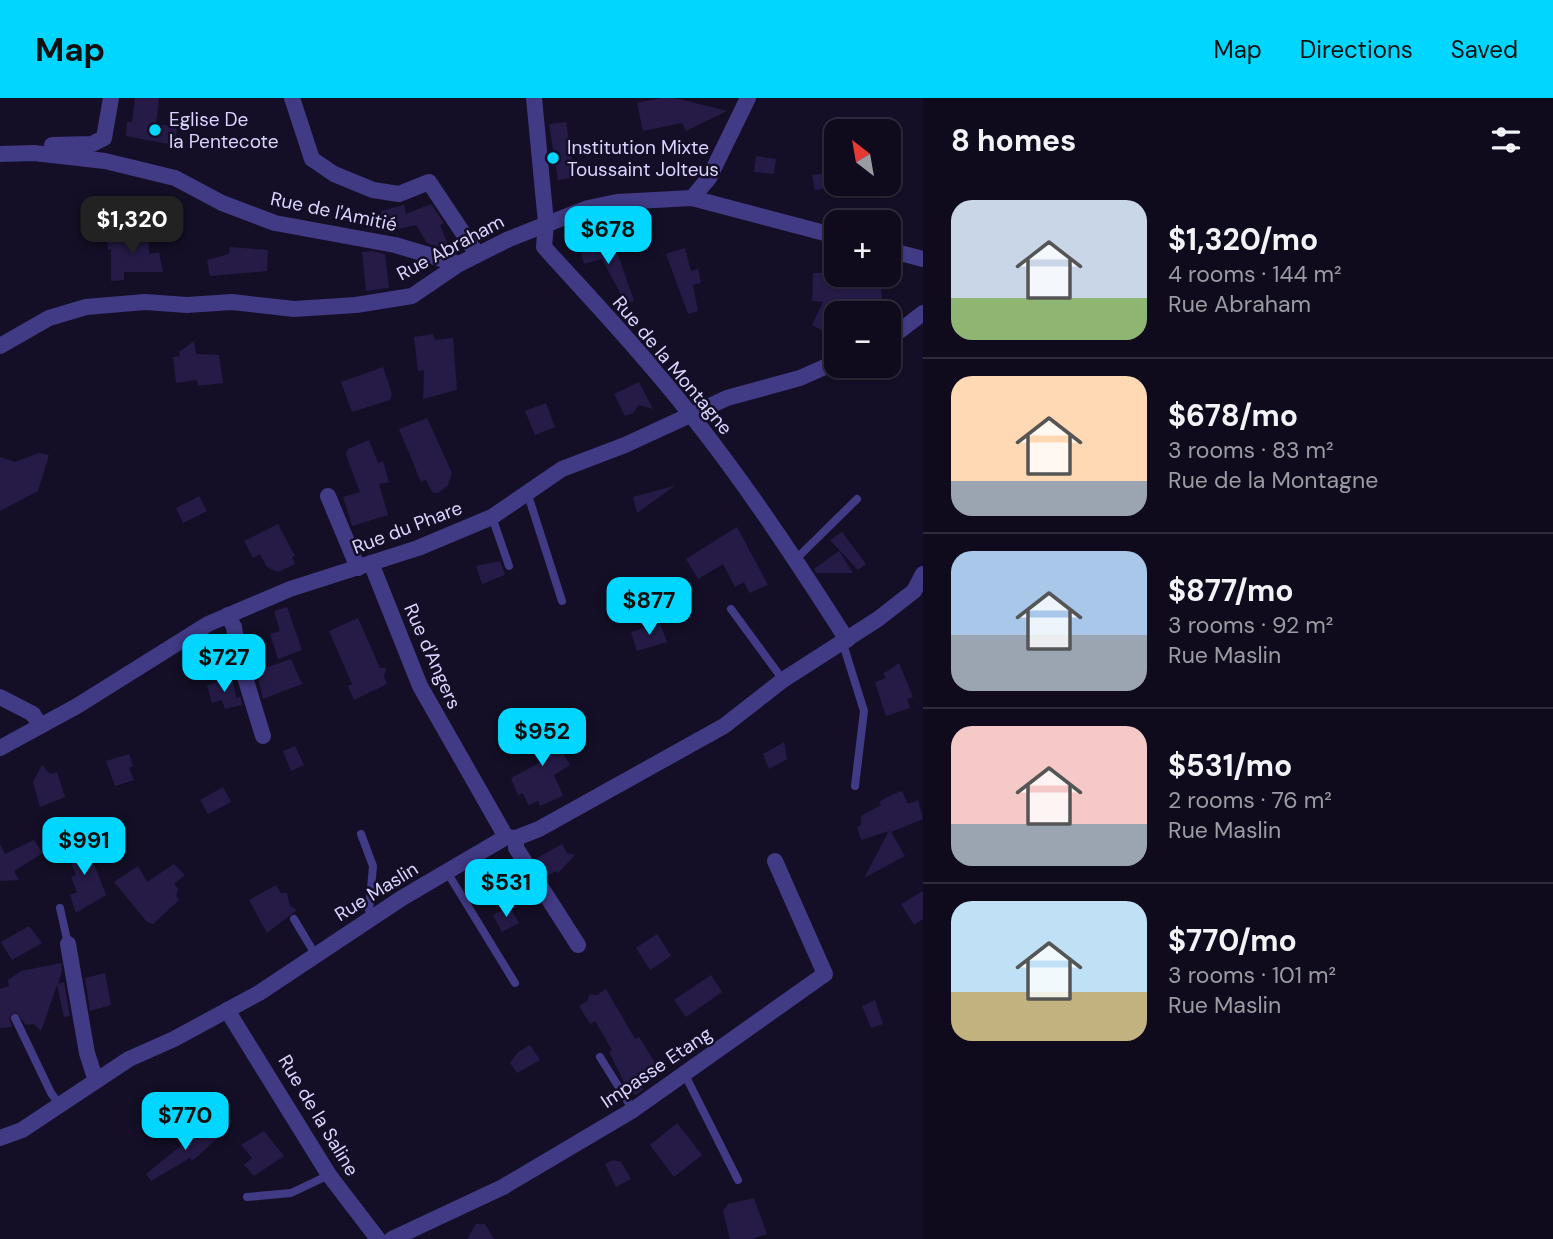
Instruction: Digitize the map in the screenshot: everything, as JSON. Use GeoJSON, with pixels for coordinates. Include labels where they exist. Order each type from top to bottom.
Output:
{"type":"FeatureCollection","features":[{"type":"Feature","properties":{"kind":"street"},"geometry":{"type":"LineString","coordinates":[[34,153],[45,145],[92,144],[104,138],[111,98]]}},
{"type":"Feature","properties":{"kind":"street"},"geometry":{"type":"LineString","coordinates":[[292,98],[312,159],[334,174],[373,190],[399,194],[429,182],[477,254]]}},
{"type":"Feature","properties":{"kind":"street","name":"Rue de la Montagne"},"geometry":{"type":"LineString","coordinates":[[534,98],[546,223],[544,247],[655,371],[689,414],[795,560],[845,642]]}},
{"type":"Feature","properties":{"kind":"street"},"geometry":{"type":"LineString","coordinates":[[692,198],[709,178],[748,98]]}},
{"type":"Feature","properties":{"kind":"street","name":"Rue de l'Amitié"},"geometry":{"type":"LineString","coordinates":[[0,154],[77,156],[175,178],[222,203],[275,223],[395,245],[459,264]]}},
{"type":"Feature","properties":{"kind":"street","name":"Rue Abraham"},"geometry":{"type":"LineString","coordinates":[[0,346],[49,318],[86,307],[145,302],[187,305],[232,302],[294,309],[356,305],[412,296],[477,254],[546,223],[588,208],[617,202],[692,198],[824,233]]}},
{"type":"Feature","properties":{"kind":"street"},"geometry":{"type":"LineString","coordinates":[[901,253],[923,259]]}},
{"type":"Feature","properties":{"kind":"street"},"geometry":{"type":"LineString","coordinates":[[901,330],[923,313]]}},
{"type":"Feature","properties":{"kind":"street","name":"Rue du Phare"},"geometry":{"type":"LineString","coordinates":[[0,748],[77,706],[208,624],[290,589],[364,566],[492,517],[562,469],[625,445],[727,398],[800,378],[824,367]]}},
{"type":"Feature","properties":{"kind":"street","name":"Rue d'Angers"},"geometry":{"type":"LineString","coordinates":[[328,496],[364,566],[419,686],[578,945]]}},
{"type":"Feature","properties":{"kind":"street","name":"Rue Maslin"},"geometry":{"type":"LineString","coordinates":[[0,1138],[22,1130],[61,1105],[75,1092],[129,1059],[259,993],[315,954],[447,872],[511,837],[539,829],[724,726],[783,680],[845,642],[914,591],[923,574]]}},
{"type":"Feature","properties":{"kind":"street"},"geometry":{"type":"LineString","coordinates":[[228,615],[234,627],[239,658],[263,736]]}},
{"type":"Feature","properties":{"kind":"street"},"geometry":{"type":"LineString","coordinates":[[0,697],[33,714],[40,726]]}},
{"type":"Feature","properties":{"kind":"street","name":"Impasse Etang"},"geometry":{"type":"LineString","coordinates":[[392,1239],[503,1187],[633,1110],[825,974],[775,861]]}},
{"type":"Feature","properties":{"kind":"street"},"geometry":{"type":"LineString","coordinates":[[68,944],[86,1054],[96,1081]]}},
{"type":"Feature","properties":{"kind":"street","name":"Rue de la Saline"},"geometry":{"type":"LineString","coordinates":[[228,1010],[329,1175],[378,1239]]}},
{"type":"Feature","properties":{"kind":"lane"},"geometry":{"type":"LineString","coordinates":[[527,492],[562,601]]}},
{"type":"Feature","properties":{"kind":"lane"},"geometry":{"type":"LineString","coordinates":[[795,560],[857,499]]}},
{"type":"Feature","properties":{"kind":"lane"},"geometry":{"type":"LineString","coordinates":[[492,517],[509,566]]}},
{"type":"Feature","properties":{"kind":"lane"},"geometry":{"type":"LineString","coordinates":[[731,608],[783,680]]}},
{"type":"Feature","properties":{"kind":"lane"},"geometry":{"type":"LineString","coordinates":[[845,642],[864,711],[855,786]]}},
{"type":"Feature","properties":{"kind":"lane"},"geometry":{"type":"LineString","coordinates":[[361,834],[373,866],[373,895],[369,910],[372,918]]}},
{"type":"Feature","properties":{"kind":"lane"},"geometry":{"type":"LineString","coordinates":[[447,872],[515,984]]}},
{"type":"Feature","properties":{"kind":"lane"},"geometry":{"type":"LineString","coordinates":[[60,908],[68,944]]}},
{"type":"Feature","properties":{"kind":"lane"},"geometry":{"type":"LineString","coordinates":[[294,919],[315,954]]}},
{"type":"Feature","properties":{"kind":"lane"},"geometry":{"type":"LineString","coordinates":[[15,1018],[51,1093],[61,1105]]}},
{"type":"Feature","properties":{"kind":"lane"},"geometry":{"type":"LineString","coordinates":[[600,1057],[633,1110]]}},
{"type":"Feature","properties":{"kind":"lane"},"geometry":{"type":"LineString","coordinates":[[685,1075],[738,1180]]}},
{"type":"Feature","properties":{"kind":"lane"},"geometry":{"type":"LineString","coordinates":[[247,1197],[291,1193],[329,1175]]}},
{"type":"Feature","properties":{"kind":"building"},"geometry":{"type":"Polygon","coordinates":[[[135,98],[159,98],[156,124],[177,127],[174,145],[126,136],[127,122],[132,122],[135,98]]]}},
{"type":"Feature","properties":{"kind":"building"},"geometry":{"type":"Polygon","coordinates":[[[675,98],[727,111],[686,131],[682,123],[643,131],[637,103],[675,98]]]}},
{"type":"Feature","properties":{"kind":"building"},"geometry":{"type":"Polygon","coordinates":[[[566,122],[575,177],[558,180],[549,124],[566,122]]]}},
{"type":"Feature","properties":{"kind":"building"},"geometry":{"type":"Polygon","coordinates":[[[756,156],[776,159],[774,174],[754,172],[756,156]]]}},
{"type":"Feature","properties":{"kind":"building"},"geometry":{"type":"Polygon","coordinates":[[[824,173],[824,189],[815,190],[812,175],[824,173]]]}},
{"type":"Feature","properties":{"kind":"building"},"geometry":{"type":"Polygon","coordinates":[[[431,204],[444,223],[440,225],[448,245],[442,248],[427,243],[416,225],[384,232],[381,211],[404,205],[406,214],[431,204]]]}},
{"type":"Feature","properties":{"kind":"building"},"geometry":{"type":"Polygon","coordinates":[[[148,233],[149,254],[159,252],[163,272],[124,272],[124,280],[111,281],[111,249],[108,250],[107,236],[148,233]]]}},
{"type":"Feature","properties":{"kind":"building"},"geometry":{"type":"Polygon","coordinates":[[[604,240],[607,253],[616,249],[634,301],[626,304],[602,259],[584,264],[579,246],[604,240]]]}},
{"type":"Feature","properties":{"kind":"building"},"geometry":{"type":"Polygon","coordinates":[[[230,247],[268,250],[267,271],[210,276],[207,260],[229,254],[230,247]]]}},
{"type":"Feature","properties":{"kind":"building"},"geometry":{"type":"Polygon","coordinates":[[[685,248],[691,271],[698,269],[701,283],[693,285],[698,311],[688,314],[666,254],[685,248]]]}},
{"type":"Feature","properties":{"kind":"building"},"geometry":{"type":"Polygon","coordinates":[[[362,252],[385,254],[389,288],[366,291],[362,252]]]}},
{"type":"Feature","properties":{"kind":"building"},"geometry":{"type":"Polygon","coordinates":[[[813,273],[824,273],[824,287],[881,287],[882,299],[878,301],[824,301],[824,331],[812,325],[823,302],[812,301],[813,273]]]}},
{"type":"Feature","properties":{"kind":"building"},"geometry":{"type":"Polygon","coordinates":[[[433,334],[435,340],[453,338],[457,390],[423,399],[424,370],[418,371],[414,337],[433,334]]]}},
{"type":"Feature","properties":{"kind":"building"},"geometry":{"type":"Polygon","coordinates":[[[194,341],[196,354],[219,355],[223,383],[198,386],[197,380],[176,383],[173,357],[180,356],[179,352],[194,341]]]}},
{"type":"Feature","properties":{"kind":"building"},"geometry":{"type":"Polygon","coordinates":[[[383,367],[392,394],[390,400],[352,412],[341,382],[383,367]]]}},
{"type":"Feature","properties":{"kind":"building"},"geometry":{"type":"Polygon","coordinates":[[[639,382],[653,409],[639,405],[633,413],[625,416],[614,394],[639,382]]]}},
{"type":"Feature","properties":{"kind":"building"},"geometry":{"type":"Polygon","coordinates":[[[546,403],[555,427],[535,435],[525,411],[546,403]]]}},
{"type":"Feature","properties":{"kind":"building"},"geometry":{"type":"Polygon","coordinates":[[[427,418],[452,473],[448,485],[438,493],[432,492],[426,480],[421,482],[399,429],[427,418]]]}},
{"type":"Feature","properties":{"kind":"building"},"geometry":{"type":"Polygon","coordinates":[[[369,440],[378,463],[383,461],[389,482],[379,484],[388,515],[352,526],[343,497],[360,492],[346,455],[348,449],[369,440]]]}},
{"type":"Feature","properties":{"kind":"building"},"geometry":{"type":"Polygon","coordinates":[[[39,453],[49,455],[38,491],[0,511],[0,457],[15,462],[39,453]]]}},
{"type":"Feature","properties":{"kind":"building"},"geometry":{"type":"Polygon","coordinates":[[[673,487],[637,513],[633,497],[673,487]]]}},
{"type":"Feature","properties":{"kind":"building"},"geometry":{"type":"Polygon","coordinates":[[[199,496],[207,511],[183,523],[176,508],[199,496]]]}},
{"type":"Feature","properties":{"kind":"building"},"geometry":{"type":"Polygon","coordinates":[[[278,524],[295,556],[292,557],[295,564],[278,572],[267,567],[260,554],[253,558],[244,541],[278,524]]]}},
{"type":"Feature","properties":{"kind":"building"},"geometry":{"type":"Polygon","coordinates":[[[737,527],[768,585],[749,593],[744,582],[735,587],[723,564],[698,579],[686,559],[737,527]]]}},
{"type":"Feature","properties":{"kind":"building"},"geometry":{"type":"Polygon","coordinates":[[[842,532],[866,564],[858,570],[830,540],[842,532]]]}},
{"type":"Feature","properties":{"kind":"building"},"geometry":{"type":"Polygon","coordinates":[[[839,551],[853,573],[816,573],[814,569],[839,551]]]}},
{"type":"Feature","properties":{"kind":"building"},"geometry":{"type":"Polygon","coordinates":[[[500,561],[505,575],[482,584],[476,566],[500,561]]]}},
{"type":"Feature","properties":{"kind":"building"},"geometry":{"type":"Polygon","coordinates":[[[287,607],[302,650],[278,659],[270,634],[280,631],[274,611],[287,607]]]}},
{"type":"Feature","properties":{"kind":"building"},"geometry":{"type":"Polygon","coordinates":[[[358,618],[380,668],[386,668],[384,677],[387,684],[354,700],[348,686],[352,684],[329,631],[358,618]]]}},
{"type":"Feature","properties":{"kind":"building"},"geometry":{"type":"Polygon","coordinates":[[[660,623],[667,642],[637,651],[631,632],[660,623]]]}},
{"type":"Feature","properties":{"kind":"building"},"geometry":{"type":"Polygon","coordinates":[[[291,659],[302,684],[263,699],[256,671],[291,659]]]}},
{"type":"Feature","properties":{"kind":"building"},"geometry":{"type":"Polygon","coordinates":[[[899,663],[913,697],[907,699],[910,708],[886,716],[875,682],[886,678],[883,674],[899,663]]]}},
{"type":"Feature","properties":{"kind":"building"},"geometry":{"type":"Polygon","coordinates":[[[232,678],[237,699],[240,696],[242,705],[225,709],[222,700],[212,703],[207,685],[232,678]]]}},
{"type":"Feature","properties":{"kind":"building"},"geometry":{"type":"Polygon","coordinates":[[[539,713],[570,765],[554,775],[563,796],[540,806],[538,801],[528,805],[523,793],[518,795],[511,778],[543,761],[541,757],[547,754],[529,725],[529,719],[539,713]]]}},
{"type":"Feature","properties":{"kind":"building"},"geometry":{"type":"Polygon","coordinates":[[[784,742],[787,759],[769,769],[763,754],[784,742]]]}},
{"type":"Feature","properties":{"kind":"building"},"geometry":{"type":"Polygon","coordinates":[[[295,746],[304,765],[291,771],[283,751],[295,746]]]}},
{"type":"Feature","properties":{"kind":"building"},"geometry":{"type":"Polygon","coordinates":[[[129,754],[133,766],[129,768],[134,780],[115,786],[106,761],[129,754]]]}},
{"type":"Feature","properties":{"kind":"building"},"geometry":{"type":"Polygon","coordinates":[[[42,765],[50,774],[57,772],[65,797],[40,807],[33,782],[42,765]]]}},
{"type":"Feature","properties":{"kind":"building"},"geometry":{"type":"Polygon","coordinates":[[[223,787],[231,802],[208,814],[200,800],[223,787]]]}},
{"type":"Feature","properties":{"kind":"building"},"geometry":{"type":"Polygon","coordinates":[[[902,791],[908,804],[918,800],[923,819],[891,832],[905,856],[864,878],[889,831],[861,840],[857,827],[861,825],[861,816],[881,805],[879,802],[902,791]]]}},
{"type":"Feature","properties":{"kind":"building"},"geometry":{"type":"Polygon","coordinates":[[[82,833],[106,895],[76,913],[70,895],[77,892],[71,877],[76,875],[66,851],[77,845],[82,833]]]}},
{"type":"Feature","properties":{"kind":"building"},"geometry":{"type":"Polygon","coordinates":[[[34,840],[43,853],[14,871],[19,880],[0,881],[0,844],[5,854],[34,840]]]}},
{"type":"Feature","properties":{"kind":"building"},"geometry":{"type":"Polygon","coordinates":[[[562,844],[567,853],[575,855],[558,873],[556,871],[547,876],[537,858],[562,844]]]}},
{"type":"Feature","properties":{"kind":"building"},"geometry":{"type":"Polygon","coordinates":[[[174,864],[185,875],[174,884],[178,889],[176,896],[179,900],[153,924],[147,922],[114,882],[138,866],[147,882],[174,864]]]}},
{"type":"Feature","properties":{"kind":"building"},"geometry":{"type":"Polygon","coordinates":[[[276,885],[281,893],[287,893],[290,906],[297,910],[267,933],[249,900],[276,885]]]}},
{"type":"Feature","properties":{"kind":"building"},"geometry":{"type":"Polygon","coordinates":[[[923,891],[923,919],[914,925],[901,904],[923,891]]]}},
{"type":"Feature","properties":{"kind":"building"},"geometry":{"type":"Polygon","coordinates":[[[509,906],[519,923],[502,932],[493,915],[509,906]]]}},
{"type":"Feature","properties":{"kind":"building"},"geometry":{"type":"Polygon","coordinates":[[[29,926],[42,943],[12,960],[1,942],[29,926]]]}},
{"type":"Feature","properties":{"kind":"building"},"geometry":{"type":"Polygon","coordinates":[[[657,934],[671,956],[650,970],[636,948],[657,934]]]}},
{"type":"Feature","properties":{"kind":"building"},"geometry":{"type":"Polygon","coordinates":[[[61,963],[62,971],[58,984],[64,982],[70,1016],[64,1017],[57,985],[41,1031],[34,1024],[26,1025],[16,1012],[9,1017],[12,1027],[0,1028],[0,989],[9,986],[8,980],[21,971],[61,963]]]}},
{"type":"Feature","properties":{"kind":"building"},"geometry":{"type":"Polygon","coordinates":[[[105,973],[111,1005],[90,1011],[85,978],[105,973]]]}},
{"type":"Feature","properties":{"kind":"building"},"geometry":{"type":"Polygon","coordinates":[[[711,975],[722,992],[686,1017],[674,1000],[711,975]]]}},
{"type":"Feature","properties":{"kind":"building"},"geometry":{"type":"Polygon","coordinates":[[[606,989],[635,1039],[639,1037],[661,1072],[650,1078],[643,1085],[643,1090],[635,1095],[626,1086],[609,1052],[612,1050],[595,1021],[590,1024],[579,1006],[587,1001],[590,994],[597,995],[606,989]]]}},
{"type":"Feature","properties":{"kind":"building"},"geometry":{"type":"Polygon","coordinates":[[[875,1000],[883,1024],[871,1028],[862,1006],[875,1000]]]}},
{"type":"Feature","properties":{"kind":"building"},"geometry":{"type":"Polygon","coordinates":[[[530,1045],[540,1060],[517,1073],[510,1063],[518,1052],[530,1045]]]}},
{"type":"Feature","properties":{"kind":"building"},"geometry":{"type":"Polygon","coordinates":[[[677,1123],[702,1155],[674,1177],[650,1145],[677,1123]]]}},
{"type":"Feature","properties":{"kind":"building"},"geometry":{"type":"Polygon","coordinates":[[[209,1127],[218,1138],[192,1161],[190,1158],[151,1181],[146,1174],[193,1136],[192,1130],[209,1127]]]}},
{"type":"Feature","properties":{"kind":"building"},"geometry":{"type":"Polygon","coordinates":[[[264,1131],[284,1156],[254,1176],[244,1165],[252,1158],[241,1145],[264,1131]]]}},
{"type":"Feature","properties":{"kind":"building"},"geometry":{"type":"Polygon","coordinates":[[[613,1160],[621,1162],[631,1179],[616,1187],[605,1164],[613,1160]]]}},
{"type":"Feature","properties":{"kind":"building"},"geometry":{"type":"Polygon","coordinates":[[[754,1198],[767,1234],[752,1239],[730,1239],[723,1211],[728,1204],[754,1198]]]}},
{"type":"Feature","properties":{"kind":"building"},"geometry":{"type":"Polygon","coordinates":[[[476,1224],[485,1224],[494,1239],[467,1239],[476,1224]]]}},
{"type":"Feature","properties":{"kind":"place","name":"Eglise De la Pentecote"},"geometry":{"type":"Point","coordinates":[155,130]}},
{"type":"Feature","properties":{"kind":"place","name":"Institution Mixte Toussaint Jolteus"},"geometry":{"type":"Point","coordinates":[553,158]}}]}
